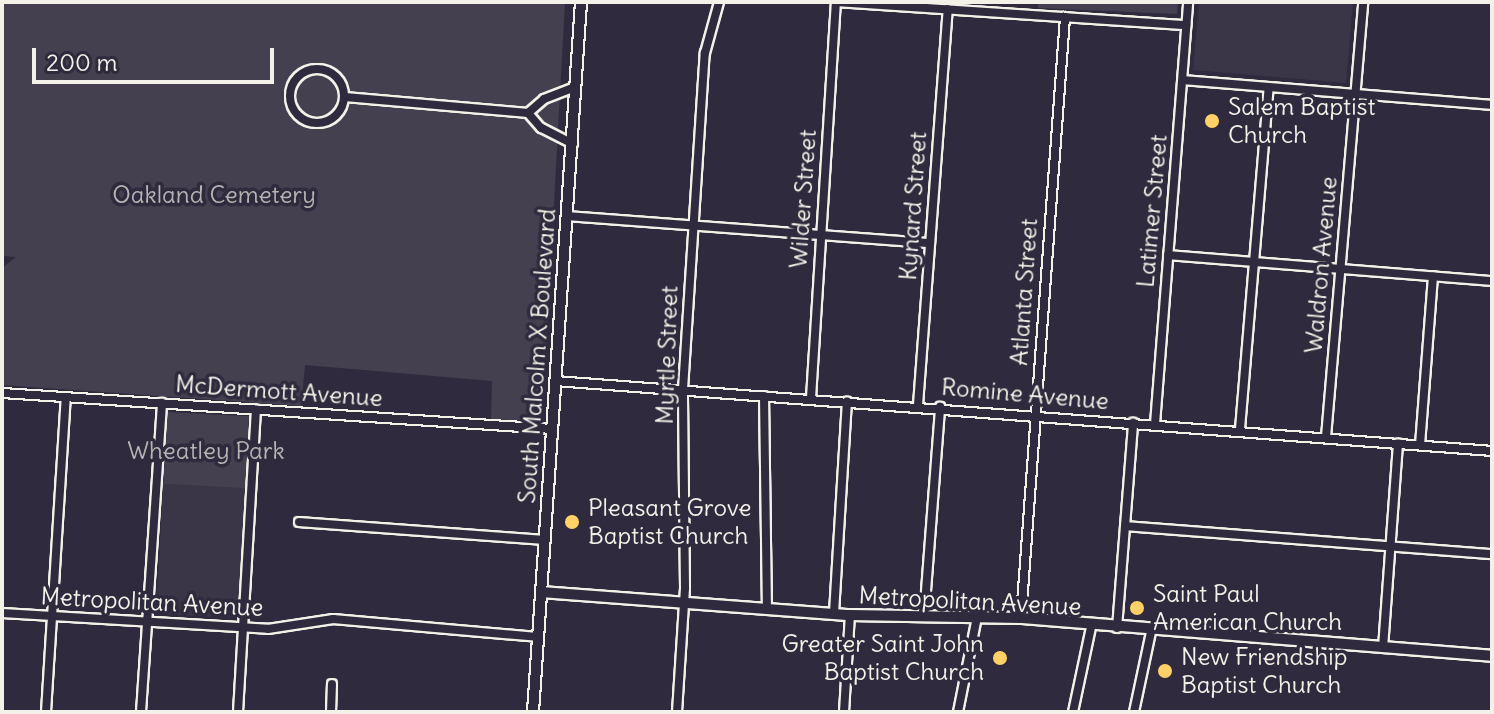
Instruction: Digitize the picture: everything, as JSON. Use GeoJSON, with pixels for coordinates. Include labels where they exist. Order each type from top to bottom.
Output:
{"type":"FeatureCollection","features":[{"type":"Feature","properties":{"kind":"street","name":"South Malcolm X Boulevard"},"geometry":{"type":"LineString","coordinates":[[533,712],[581,2]]}},
{"type":"Feature","properties":{"kind":"street","name":"Myrtle Street"},"geometry":{"type":"LineString","coordinates":[[677,712],[684,602],[683,389],[705,53],[719,2]]}},
{"type":"Feature","properties":{"kind":"street"},"geometry":{"type":"LineString","coordinates":[[836,2],[1186,25]]}},
{"type":"Feature","properties":{"kind":"street","name":"Wilder Street"},"geometry":{"type":"LineString","coordinates":[[811,398],[836,2]]}},
{"type":"Feature","properties":{"kind":"street","name":"Latimer Street"},"geometry":{"type":"LineString","coordinates":[[1155,424],[1188,2]]}},
{"type":"Feature","properties":{"kind":"street","name":"Waldron Avenue"},"geometry":{"type":"LineString","coordinates":[[1326,437],[1363,2]]}},
{"type":"Feature","properties":{"kind":"street","name":"Kynard Street"},"geometry":{"type":"LineString","coordinates":[[918,405],[948,9]]}},
{"type":"Feature","properties":{"kind":"street","name":"Atlanta Street"},"geometry":{"type":"LineString","coordinates":[[1021,618],[1065,17]]}},
{"type":"Feature","properties":{"kind":"street"},"geometry":{"type":"LineString","coordinates":[[321,68],[340,81],[345,97],[337,115],[316,123],[298,116],[289,94],[303,71],[321,68]]}},
{"type":"Feature","properties":{"kind":"street"},"geometry":{"type":"LineString","coordinates":[[1183,80],[1492,105]]}},
{"type":"Feature","properties":{"kind":"street"},"geometry":{"type":"LineString","coordinates":[[528,113],[544,99],[576,87]]}},
{"type":"Feature","properties":{"kind":"street"},"geometry":{"type":"LineString","coordinates":[[1240,429],[1269,87]]}},
{"type":"Feature","properties":{"kind":"street"},"geometry":{"type":"LineString","coordinates":[[345,97],[528,113],[541,128],[573,144]]}},
{"type":"Feature","properties":{"kind":"street"},"geometry":{"type":"LineString","coordinates":[[567,216],[930,243]]}},
{"type":"Feature","properties":{"kind":"street"},"geometry":{"type":"LineString","coordinates":[[1168,255],[1492,281]]}},
{"type":"Feature","properties":{"kind":"street"},"geometry":{"type":"LineString","coordinates":[[1420,445],[1433,276]]}},
{"type":"Feature","properties":{"kind":"street","name":"Romine Avenue"},"geometry":{"type":"LineString","coordinates":[[555,381],[1240,429],[1492,451]]}},
{"type":"Feature","properties":{"kind":"street","name":"McDermott Avenue"},"geometry":{"type":"LineString","coordinates":[[2,393],[552,429]]}},
{"type":"Feature","properties":{"kind":"street"},"geometry":{"type":"LineString","coordinates":[[764,396],[767,608]]}},
{"type":"Feature","properties":{"kind":"street"},"geometry":{"type":"LineString","coordinates":[[46,712],[66,398]]}},
{"type":"Feature","properties":{"kind":"street"},"geometry":{"type":"LineString","coordinates":[[834,613],[847,401]]}},
{"type":"Feature","properties":{"kind":"street"},"geometry":{"type":"LineString","coordinates":[[141,712],[162,403]]}},
{"type":"Feature","properties":{"kind":"street"},"geometry":{"type":"LineString","coordinates":[[924,617],[940,407]]}},
{"type":"Feature","properties":{"kind":"street"},"geometry":{"type":"LineString","coordinates":[[238,712],[256,410]]}},
{"type":"Feature","properties":{"kind":"street"},"geometry":{"type":"LineString","coordinates":[[1117,628],[1133,423]]}},
{"type":"Feature","properties":{"kind":"street"},"geometry":{"type":"LineString","coordinates":[[1383,648],[1398,444]]}},
{"type":"Feature","properties":{"kind":"street"},"geometry":{"type":"LineString","coordinates":[[299,522],[544,540]]}},
{"type":"Feature","properties":{"kind":"street"},"geometry":{"type":"LineString","coordinates":[[1125,526],[1492,554]]}},
{"type":"Feature","properties":{"kind":"street","name":"Metropolitan Avenue"},"geometry":{"type":"LineString","coordinates":[[541,592],[850,615],[1021,618],[1151,632],[1492,656]]}},
{"type":"Feature","properties":{"kind":"street","name":"Metropolitan Avenue"},"geometry":{"type":"LineString","coordinates":[[2,613],[268,629],[333,619],[537,637]]}},
{"type":"Feature","properties":{"kind":"street"},"geometry":{"type":"LineString","coordinates":[[844,712],[850,615]]}},
{"type":"Feature","properties":{"kind":"street"},"geometry":{"type":"LineString","coordinates":[[958,712],[977,617]]}},
{"type":"Feature","properties":{"kind":"street"},"geometry":{"type":"LineString","coordinates":[[1073,712],[1091,627]]}},
{"type":"Feature","properties":{"kind":"street"},"geometry":{"type":"LineString","coordinates":[[1134,712],[1151,632]]}},
{"type":"Feature","properties":{"kind":"street"},"geometry":{"type":"LineString","coordinates":[[331,712],[332,684]]}},
{"type":"Feature","properties":{"kind":"shaded area"},"geometry":{"type":"Polygon","coordinates":[[[1199,2],[1353,2],[1346,83],[1193,70],[1199,2]]]}},
{"type":"Feature","properties":{"kind":"shaded area"},"geometry":{"type":"Polygon","coordinates":[[[163,484],[245,488],[238,618],[156,614],[163,484]]]}},
{"type":"Feature","properties":{"kind":"green space","name":"Oakland Cemetery"},"geometry":{"type":"Polygon","coordinates":[[[2,2],[565,2],[542,422],[491,419],[492,381],[305,365],[301,406],[2,385],[2,268],[16,257],[2,256],[2,2]]]}},
{"type":"Feature","properties":{"kind":"green space"},"geometry":{"type":"Polygon","coordinates":[[[1038,2],[1178,2],[1177,14],[1038,8],[1038,2]]]}},
{"type":"Feature","properties":{"kind":"green space","name":"Wheatley Park"},"geometry":{"type":"Polygon","coordinates":[[[167,412],[249,416],[245,488],[163,484],[167,412]]]}},
{"type":"Feature","properties":{"kind":"place","name":"Salem Baptist Church"},"geometry":{"type":"Point","coordinates":[1212,121]}},
{"type":"Feature","properties":{"kind":"place","name":"Pleasant Grove Baptist Church"},"geometry":{"type":"Point","coordinates":[572,522]}},
{"type":"Feature","properties":{"kind":"place","name":"Saint Paul American Church"},"geometry":{"type":"Point","coordinates":[1137,608]}},
{"type":"Feature","properties":{"kind":"place","name":"Greater Saint John Baptist Church"},"geometry":{"type":"Point","coordinates":[1000,658]}},
{"type":"Feature","properties":{"kind":"place","name":"New Friendship Baptist Church"},"geometry":{"type":"Point","coordinates":[1165,671]}}]}
